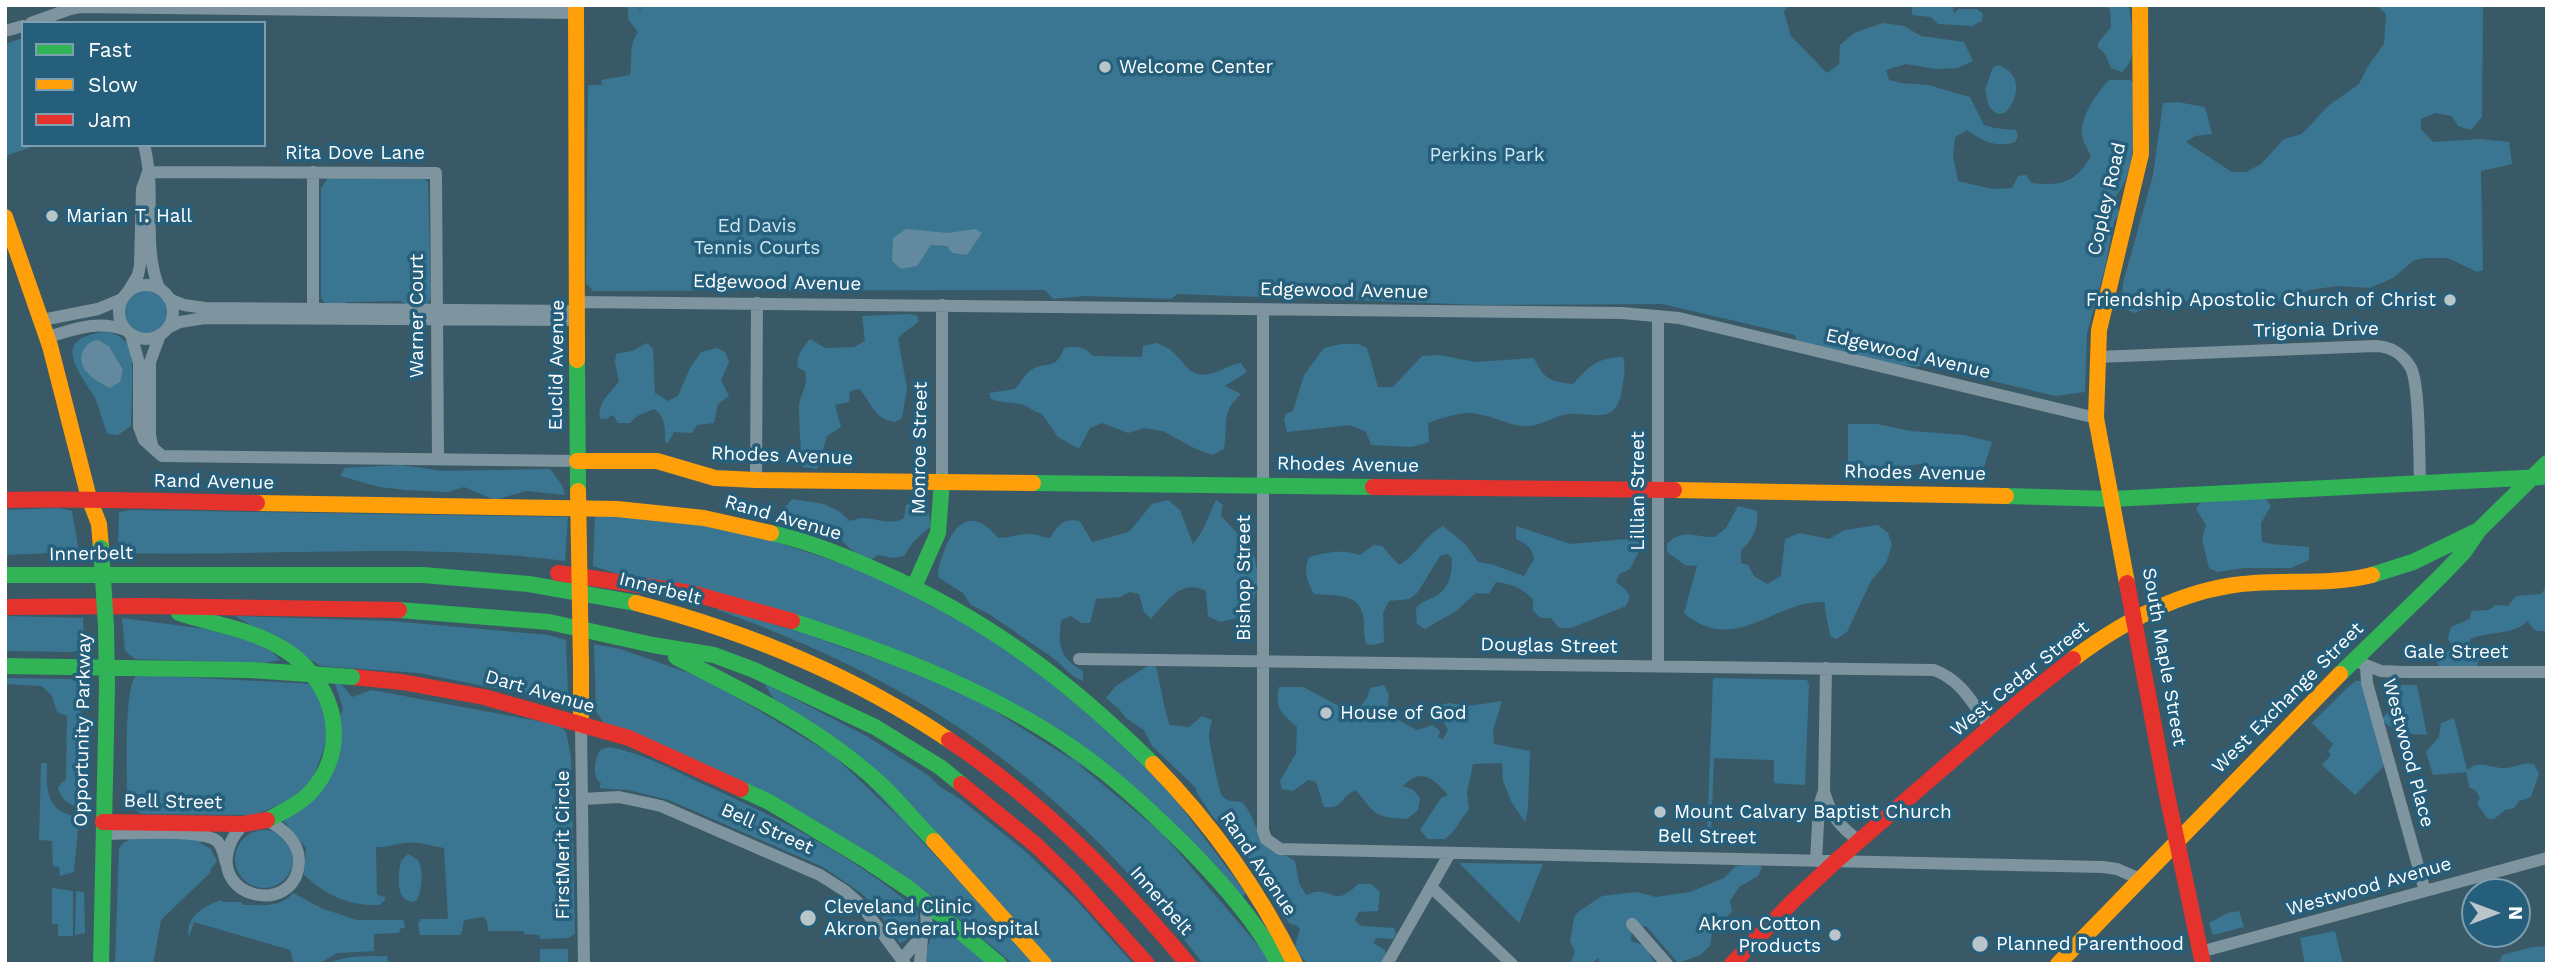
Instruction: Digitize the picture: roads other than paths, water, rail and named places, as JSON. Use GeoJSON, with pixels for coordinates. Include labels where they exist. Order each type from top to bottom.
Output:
{"type":"FeatureCollection","features":[{"type":"Feature","properties":{"kind":"main road","name":"Copley Road"},"geometry":{"type":"LineString","coordinates":[[2097,357],[2099,330],[2141,154],[2140,5]]}},
{"type":"Feature","properties":{"kind":"main road","name":"Euclid Avenue"},"geometry":{"type":"LineString","coordinates":[[576,9],[577,461],[581,725]]}},
{"type":"Feature","properties":{"kind":"main road","name":"Opportunity Parkway"},"geometry":{"type":"LineString","coordinates":[[5,217],[48,337],[89,498],[99,524],[106,626],[101,964]]}},
{"type":"Feature","properties":{"kind":"main road","name":"South Maple Street"},"geometry":{"type":"LineString","coordinates":[[2097,357],[2096,418],[2177,843],[2202,958]]}},
{"type":"Feature","properties":{"kind":"main road","name":"Rhodes Avenue"},"geometry":{"type":"LineString","coordinates":[[577,461],[657,461],[715,478],[756,480],[1860,492],[2111,499],[2540,477]]}},
{"type":"Feature","properties":{"kind":"main road","name":"West Exchange Street"},"geometry":{"type":"LineString","coordinates":[[2058,964],[2140,879],[2360,662],[2464,552],[2479,530],[2540,477],[2547,463]]}},
{"type":"Feature","properties":{"kind":"main road","name":"Monroe Street"},"geometry":{"type":"LineString","coordinates":[[914,587],[938,533],[942,481]]}},
{"type":"Feature","properties":{"kind":"main road"},"geometry":{"type":"LineString","coordinates":[[5,500],[89,498]]}},
{"type":"Feature","properties":{"kind":"main road","name":"Rand Avenue"},"geometry":{"type":"LineString","coordinates":[[89,498],[144,502],[532,507],[665,512],[740,525],[816,546],[883,572],[949,604],[1008,639],[1082,694],[1130,738],[1183,796],[1258,895],[1295,964]]}},
{"type":"Feature","properties":{"kind":"main road","name":"West Cedar Street"},"geometry":{"type":"LineString","coordinates":[[1732,964],[1801,893],[1990,729],[2051,677],[2106,636],[2135,619],[2179,599],[2225,585],[2255,582],[2339,582],[2372,576],[2414,562],[2479,530]]}},
{"type":"Feature","properties":{"kind":"main road"},"geometry":{"type":"LineString","coordinates":[[229,574],[352,566],[458,564],[619,580],[737,604],[892,656],[958,682],[1017,712],[1100,766],[1152,810],[1205,865],[1259,931],[1279,964]]}},
{"type":"Feature","properties":{"kind":"main road","name":"Innerbelt"},"geometry":{"type":"LineString","coordinates":[[5,575],[424,575],[481,579],[633,602],[701,621],[760,641],[839,675],[886,700],[950,740],[992,770],[1071,835],[1130,895],[1188,964]]}},
{"type":"Feature","properties":{"kind":"main road"},"geometry":{"type":"LineString","coordinates":[[144,606],[179,613],[264,639],[296,657],[324,687],[336,728],[331,761],[323,778],[309,795],[267,820]]}},
{"type":"Feature","properties":{"kind":"main road"},"geometry":{"type":"LineString","coordinates":[[5,607],[388,609],[549,622],[653,645],[714,655],[754,670],[863,721],[916,751],[961,783],[1036,845],[1081,890],[1147,964]]}},
{"type":"Feature","properties":{"kind":"main road"},"geometry":{"type":"LineString","coordinates":[[653,645],[764,701],[810,730],[878,782],[1044,964]]}},
{"type":"Feature","properties":{"kind":"main road","name":"Dart Avenue"},"geometry":{"type":"LineString","coordinates":[[5,666],[250,670],[402,682],[484,697],[629,738],[769,802],[866,860],[921,898],[999,964]]}},
{"type":"Feature","properties":{"kind":"main road","name":"Bell Street"},"geometry":{"type":"LineString","coordinates":[[103,828],[243,824],[267,820]]}},
{"type":"Feature","properties":{"kind":"street"},"geometry":{"type":"LineString","coordinates":[[36,21],[69,9],[129,16],[576,9]]}},
{"type":"Feature","properties":{"kind":"street"},"geometry":{"type":"LineString","coordinates":[[144,147],[151,182],[150,256],[159,288],[170,299],[173,314],[150,362],[149,435],[153,449]]}},
{"type":"Feature","properties":{"kind":"street"},"geometry":{"type":"LineString","coordinates":[[148,172],[142,189],[140,265],[118,312],[139,363],[139,427],[144,440],[153,449]]}},
{"type":"Feature","properties":{"kind":"street","name":"Rita Dove Lane"},"geometry":{"type":"LineString","coordinates":[[148,172],[436,173]]}},
{"type":"Feature","properties":{"kind":"street"},"geometry":{"type":"LineString","coordinates":[[313,172],[313,314]]}},
{"type":"Feature","properties":{"kind":"street","name":"Warner Court"},"geometry":{"type":"LineString","coordinates":[[436,173],[438,459]]}},
{"type":"Feature","properties":{"kind":"street"},"geometry":{"type":"LineString","coordinates":[[42,320],[98,309],[144,285],[159,288]]}},
{"type":"Feature","properties":{"kind":"street","name":"Edgewood Avenue"},"geometry":{"type":"LineString","coordinates":[[170,299],[193,307],[313,314]]}},
{"type":"Feature","properties":{"kind":"street"},"geometry":{"type":"LineString","coordinates":[[756,480],[758,303]]}},
{"type":"Feature","properties":{"kind":"street","name":"Edgewood Avenue"},"geometry":{"type":"LineString","coordinates":[[164,331],[180,322],[205,318],[313,314],[436,315],[758,303],[1658,316],[1679,318],[2096,418]]}},
{"type":"Feature","properties":{"kind":"street","name":"Monroe Street"},"geometry":{"type":"LineString","coordinates":[[942,305],[942,481]]}},
{"type":"Feature","properties":{"kind":"street","name":"Bishop Street"},"geometry":{"type":"LineString","coordinates":[[1263,310],[1263,830],[1272,844]]}},
{"type":"Feature","properties":{"kind":"street","name":"Lillian Street"},"geometry":{"type":"LineString","coordinates":[[1658,316],[1658,666]]}},
{"type":"Feature","properties":{"kind":"street"},"geometry":{"type":"LineString","coordinates":[[48,337],[107,324],[146,339],[164,331]]}},
{"type":"Feature","properties":{"kind":"street","name":"Trigonia Drive"},"geometry":{"type":"LineString","coordinates":[[2097,357],[2375,346],[2392,349],[2409,364],[2414,381],[2420,484]]}},
{"type":"Feature","properties":{"kind":"street","name":"Rhodes Avenue"},"geometry":{"type":"LineString","coordinates":[[153,449],[162,456],[577,461]]}},
{"type":"Feature","properties":{"kind":"street","name":"Douglas Street"},"geometry":{"type":"LineString","coordinates":[[1080,659],[1934,670],[1950,676],[1962,688],[1990,729]]}},
{"type":"Feature","properties":{"kind":"street","name":"Gale Street"},"geometry":{"type":"LineString","coordinates":[[2360,662],[2381,671],[2547,671]]}},
{"type":"Feature","properties":{"kind":"street","name":"Westwood Place"},"geometry":{"type":"LineString","coordinates":[[2360,662],[2425,891]]}},
{"type":"Feature","properties":{"kind":"street"},"geometry":{"type":"LineString","coordinates":[[1826,668],[1824,791],[1828,807],[1842,830],[1860,841]]}},
{"type":"Feature","properties":{"kind":"street","name":"FirstMerit Circle"},"geometry":{"type":"LineString","coordinates":[[581,725],[583,964]]}},
{"type":"Feature","properties":{"kind":"street"},"geometry":{"type":"LineString","coordinates":[[1816,861],[1819,806],[1824,791]]}},
{"type":"Feature","properties":{"kind":"street","name":"Bell Street"},"geometry":{"type":"LineString","coordinates":[[582,799],[619,797],[661,806],[820,875],[862,906],[903,961]]}},
{"type":"Feature","properties":{"kind":"street","name":"Bell Street"},"geometry":{"type":"LineString","coordinates":[[103,828],[205,835],[217,841],[223,850],[233,881],[240,888],[258,895],[278,893],[292,883],[299,862],[296,846],[281,828],[267,820]]}},
{"type":"Feature","properties":{"kind":"street","name":"Bell Street"},"geometry":{"type":"LineString","coordinates":[[226,865],[230,842],[243,824]]}},
{"type":"Feature","properties":{"kind":"street","name":"Bell Street"},"geometry":{"type":"LineString","coordinates":[[1272,844],[1280,849],[2103,867],[2117,869],[2140,879]]}},
{"type":"Feature","properties":{"kind":"street"},"geometry":{"type":"LineString","coordinates":[[1387,964],[1450,853]]}},
{"type":"Feature","properties":{"kind":"street","name":"Westwood Avenue"},"geometry":{"type":"LineString","coordinates":[[2202,958],[2425,891],[2547,858]]}},
{"type":"Feature","properties":{"kind":"street"},"geometry":{"type":"LineString","coordinates":[[1431,887],[1512,964]]}},
{"type":"Feature","properties":{"kind":"street"},"geometry":{"type":"LineString","coordinates":[[920,964],[926,909],[921,898]]}},
{"type":"Feature","properties":{"kind":"street"},"geometry":{"type":"LineString","coordinates":[[1632,924],[1667,964]]}},
{"type":"Feature","properties":{"kind":"street"},"geometry":{"type":"LineString","coordinates":[[903,961],[925,933],[942,926],[955,926]]}},
{"type":"Feature","properties":{"kind":"place","name":"Welcome Center"},"geometry":{"type":"Point","coordinates":[1105,67]}},
{"type":"Feature","properties":{"kind":"place","name":"Marian T. Hall"},"geometry":{"type":"Point","coordinates":[52,216]}},
{"type":"Feature","properties":{"kind":"place","name":"Friendship Apostolic Church of Christ"},"geometry":{"type":"Point","coordinates":[2450,300]}},
{"type":"Feature","properties":{"kind":"place","name":"House of God"},"geometry":{"type":"Point","coordinates":[1326,713]}},
{"type":"Feature","properties":{"kind":"place","name":"Mount Calvary Baptist Church"},"geometry":{"type":"Point","coordinates":[1660,812]}},
{"type":"Feature","properties":{"kind":"place","name":"Cleveland Clinic Akron General Hospital"},"geometry":{"type":"Point","coordinates":[808,918]}},
{"type":"Feature","properties":{"kind":"place","name":"Akron Cotton Products"},"geometry":{"type":"Point","coordinates":[1835,935]}},
{"type":"Feature","properties":{"kind":"place","name":"Planned Parenthood"},"geometry":{"type":"Point","coordinates":[1980,944]}},
{"type":"Feature","properties":{"kind":"park label","name":"Perkins Park"},"geometry":{"type":"Point","coordinates":[1487,155]}},
{"type":"Feature","properties":{"kind":"park label","name":"Ed Davis Tennis Courts"},"geometry":{"type":"Point","coordinates":[757,237]}}]}
